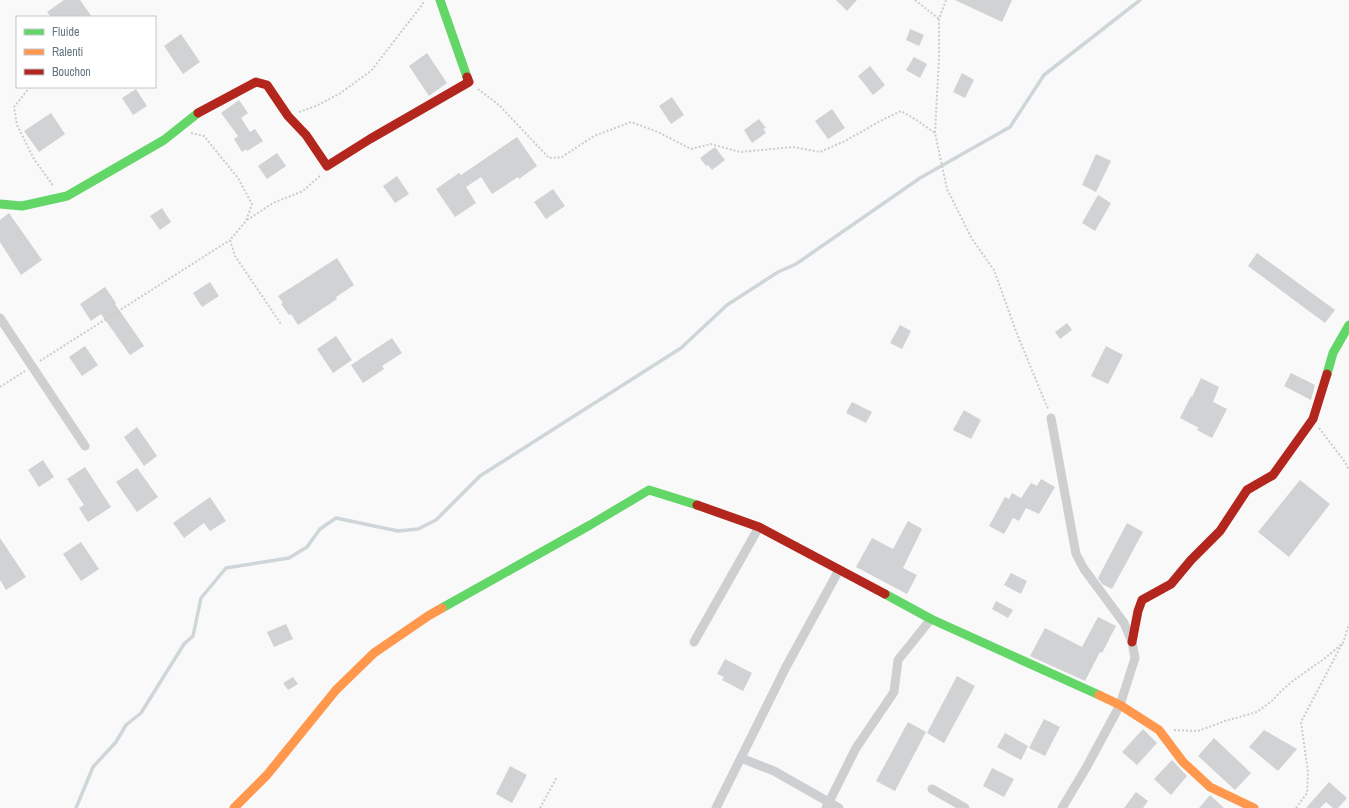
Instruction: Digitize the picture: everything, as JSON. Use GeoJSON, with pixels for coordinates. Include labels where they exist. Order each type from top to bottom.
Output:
{"type":"FeatureCollection","features":[{"type":"Feature","properties":{"kind":"street"},"geometry":{"type":"LineString","coordinates":[[0,204],[22,206],[68,196],[110,170],[164,140],[192,116],[256,82],[267,85],[288,116],[306,135],[327,166],[370,139],[469,82],[440,0]]}},
{"type":"Feature","properties":{"kind":"street"},"geometry":{"type":"LineString","coordinates":[[0,318],[85,446]]}},
{"type":"Feature","properties":{"kind":"street"},"geometry":{"type":"LineString","coordinates":[[1132,642],[1138,611],[1142,600],[1171,584],[1191,560],[1220,531],[1247,490],[1273,475],[1313,419],[1333,353],[1349,325]]}},
{"type":"Feature","properties":{"kind":"street"},"geometry":{"type":"LineString","coordinates":[[1052,418],[1076,554],[1084,569],[1124,623],[1132,642],[1135,658],[1120,705],[1086,768],[1062,808]]}},
{"type":"Feature","properties":{"kind":"street"},"geometry":{"type":"LineString","coordinates":[[234,808],[267,775],[336,690],[374,653],[428,616],[649,490],[699,506],[759,528],[931,619],[1120,705],[1159,730],[1183,762],[1210,787],[1254,808]]}},
{"type":"Feature","properties":{"kind":"street"},"geometry":{"type":"LineString","coordinates":[[694,642],[759,528]]}},
{"type":"Feature","properties":{"kind":"street"},"geometry":{"type":"LineString","coordinates":[[716,808],[786,667],[839,570]]}},
{"type":"Feature","properties":{"kind":"street"},"geometry":{"type":"LineString","coordinates":[[828,805],[856,748],[894,692],[898,660],[931,619]]}},
{"type":"Feature","properties":{"kind":"street"},"geometry":{"type":"LineString","coordinates":[[741,758],[774,771],[828,805],[839,808]]}},
{"type":"Feature","properties":{"kind":"street"},"geometry":{"type":"LineString","coordinates":[[932,789],[948,804],[965,808]]}},
{"type":"Feature","properties":{"kind":"path"},"geometry":{"type":"LineString","coordinates":[[288,116],[316,106],[339,94],[371,71],[422,5],[424,0]]}},
{"type":"Feature","properties":{"kind":"path"},"geometry":{"type":"LineString","coordinates":[[915,0],[939,19]]}},
{"type":"Feature","properties":{"kind":"path"},"geometry":{"type":"LineString","coordinates":[[946,0],[939,19],[939,58],[935,133],[947,189],[972,239],[994,270],[1017,334],[1052,418]]}},
{"type":"Feature","properties":{"kind":"path"},"geometry":{"type":"LineString","coordinates":[[469,82],[499,105],[549,158],[562,157],[594,136],[631,122],[658,132],[690,149],[710,144],[740,152],[793,147],[820,152],[845,141],[901,111],[935,133]]}},
{"type":"Feature","properties":{"kind":"path"},"geometry":{"type":"LineString","coordinates":[[29,88],[14,107],[17,125],[34,159],[52,184],[48,200]]}},
{"type":"Feature","properties":{"kind":"path"},"geometry":{"type":"LineString","coordinates":[[176,130],[204,136],[238,178],[252,204],[246,221]]}},
{"type":"Feature","properties":{"kind":"path"},"geometry":{"type":"LineString","coordinates":[[0,387],[230,240],[246,221],[273,203],[303,191],[318,178],[327,166]]}},
{"type":"Feature","properties":{"kind":"path"},"geometry":{"type":"LineString","coordinates":[[230,240],[235,256],[281,324]]}},
{"type":"Feature","properties":{"kind":"path"},"geometry":{"type":"LineString","coordinates":[[1313,419],[1349,470]]}},
{"type":"Feature","properties":{"kind":"path"},"geometry":{"type":"LineString","coordinates":[[1296,808],[1307,793],[1308,772],[1301,722],[1343,643],[1349,624]]}},
{"type":"Feature","properties":{"kind":"path"},"geometry":{"type":"LineString","coordinates":[[1159,730],[1198,731],[1226,720],[1257,712],[1273,700],[1294,680],[1324,659],[1343,643]]}},
{"type":"Feature","properties":{"kind":"path"},"geometry":{"type":"LineString","coordinates":[[540,808],[557,777]]}},
{"type":"Feature","properties":{"kind":"building"},"geometry":{"type":"Polygon","coordinates":[[[64,0],[80,0],[91,16],[50,16],[47,12],[64,0]]]}},
{"type":"Feature","properties":{"kind":"building"},"geometry":{"type":"Polygon","coordinates":[[[836,0],[857,0],[847,11],[836,0]]]}},
{"type":"Feature","properties":{"kind":"building"},"geometry":{"type":"Polygon","coordinates":[[[955,0],[1012,0],[1002,22],[955,0]]]}},
{"type":"Feature","properties":{"kind":"building"},"geometry":{"type":"Polygon","coordinates":[[[910,29],[924,35],[919,46],[906,40],[910,29]]]}},
{"type":"Feature","properties":{"kind":"building"},"geometry":{"type":"Polygon","coordinates":[[[181,34],[200,62],[183,74],[164,46],[181,34]]]}},
{"type":"Feature","properties":{"kind":"building"},"geometry":{"type":"Polygon","coordinates":[[[427,53],[447,83],[429,96],[409,66],[427,53]]]}},
{"type":"Feature","properties":{"kind":"building"},"geometry":{"type":"Polygon","coordinates":[[[914,57],[927,64],[920,78],[906,70],[914,57]]]}},
{"type":"Feature","properties":{"kind":"building"},"geometry":{"type":"Polygon","coordinates":[[[870,66],[885,85],[873,95],[858,76],[870,66]]]}},
{"type":"Feature","properties":{"kind":"building"},"geometry":{"type":"Polygon","coordinates":[[[962,73],[974,80],[965,98],[953,92],[962,73]]]}},
{"type":"Feature","properties":{"kind":"building"},"geometry":{"type":"Polygon","coordinates":[[[136,89],[147,106],[133,115],[122,98],[136,89]]]}},
{"type":"Feature","properties":{"kind":"building"},"geometry":{"type":"Polygon","coordinates":[[[672,97],[684,115],[671,124],[659,106],[672,97]]]}},
{"type":"Feature","properties":{"kind":"building"},"geometry":{"type":"Polygon","coordinates":[[[239,100],[248,113],[241,118],[250,132],[255,129],[263,141],[247,151],[246,149],[242,152],[234,139],[238,136],[221,113],[239,100]]]}},
{"type":"Feature","properties":{"kind":"building"},"geometry":{"type":"Polygon","coordinates":[[[832,109],[845,128],[828,139],[815,121],[832,109]]]}},
{"type":"Feature","properties":{"kind":"building"},"geometry":{"type":"Polygon","coordinates":[[[51,113],[65,134],[39,152],[24,131],[51,113]]]}},
{"type":"Feature","properties":{"kind":"building"},"geometry":{"type":"Polygon","coordinates":[[[759,119],[766,128],[763,129],[766,133],[752,143],[744,130],[759,119]]]}},
{"type":"Feature","properties":{"kind":"building"},"geometry":{"type":"Polygon","coordinates":[[[517,137],[537,166],[519,179],[518,177],[492,194],[481,177],[466,187],[476,203],[455,217],[436,189],[459,173],[461,175],[517,137]]]}},
{"type":"Feature","properties":{"kind":"building"},"geometry":{"type":"Polygon","coordinates":[[[715,147],[725,160],[712,170],[708,165],[706,166],[700,158],[715,147]]]}},
{"type":"Feature","properties":{"kind":"building"},"geometry":{"type":"Polygon","coordinates":[[[277,153],[286,166],[267,179],[258,166],[277,153]]]}},
{"type":"Feature","properties":{"kind":"building"},"geometry":{"type":"Polygon","coordinates":[[[1096,154],[1111,161],[1096,192],[1082,185],[1096,154]]]}},
{"type":"Feature","properties":{"kind":"building"},"geometry":{"type":"Polygon","coordinates":[[[397,176],[409,194],[395,203],[383,186],[397,176]]]}},
{"type":"Feature","properties":{"kind":"building"},"geometry":{"type":"Polygon","coordinates":[[[553,189],[565,206],[546,219],[534,202],[553,189]]]}},
{"type":"Feature","properties":{"kind":"building"},"geometry":{"type":"Polygon","coordinates":[[[1098,195],[1111,203],[1095,231],[1082,223],[1098,195]]]}},
{"type":"Feature","properties":{"kind":"building"},"geometry":{"type":"Polygon","coordinates":[[[162,208],[171,222],[160,230],[150,216],[162,208]]]}},
{"type":"Feature","properties":{"kind":"building"},"geometry":{"type":"Polygon","coordinates":[[[9,213],[42,260],[21,275],[0,242],[0,220],[9,213]]]}},
{"type":"Feature","properties":{"kind":"building"},"geometry":{"type":"Polygon","coordinates":[[[1257,253],[1335,310],[1325,323],[1248,266],[1257,253]]]}},
{"type":"Feature","properties":{"kind":"building"},"geometry":{"type":"Polygon","coordinates":[[[337,258],[354,285],[336,297],[337,299],[298,325],[291,314],[289,315],[281,304],[283,303],[278,296],[337,258]]]}},
{"type":"Feature","properties":{"kind":"building"},"geometry":{"type":"Polygon","coordinates":[[[210,282],[219,296],[202,307],[193,293],[210,282]]]}},
{"type":"Feature","properties":{"kind":"building"},"geometry":{"type":"Polygon","coordinates":[[[105,287],[144,346],[130,355],[101,314],[91,321],[80,304],[105,287]]]}},
{"type":"Feature","properties":{"kind":"building"},"geometry":{"type":"Polygon","coordinates":[[[1067,323],[1072,330],[1060,339],[1055,332],[1067,323]]]}},
{"type":"Feature","properties":{"kind":"building"},"geometry":{"type":"Polygon","coordinates":[[[900,325],[911,331],[902,349],[890,343],[900,325]]]}},
{"type":"Feature","properties":{"kind":"building"},"geometry":{"type":"Polygon","coordinates":[[[336,336],[352,360],[333,373],[317,349],[336,336]]]}},
{"type":"Feature","properties":{"kind":"building"},"geometry":{"type":"Polygon","coordinates":[[[392,338],[402,353],[382,366],[384,369],[363,383],[351,365],[392,338]]]}},
{"type":"Feature","properties":{"kind":"building"},"geometry":{"type":"Polygon","coordinates":[[[85,346],[98,365],[82,376],[69,357],[85,346]]]}},
{"type":"Feature","properties":{"kind":"building"},"geometry":{"type":"Polygon","coordinates":[[[1106,346],[1123,355],[1108,384],[1091,376],[1106,346]]]}},
{"type":"Feature","properties":{"kind":"building"},"geometry":{"type":"Polygon","coordinates":[[[1291,373],[1315,385],[1311,400],[1284,386],[1291,373]]]}},
{"type":"Feature","properties":{"kind":"building"},"geometry":{"type":"Polygon","coordinates":[[[1201,378],[1219,387],[1213,402],[1227,409],[1212,438],[1197,430],[1199,428],[1180,418],[1201,378]]]}},
{"type":"Feature","properties":{"kind":"building"},"geometry":{"type":"Polygon","coordinates":[[[852,402],[872,412],[866,423],[846,413],[852,402]]]}},
{"type":"Feature","properties":{"kind":"building"},"geometry":{"type":"Polygon","coordinates":[[[964,410],[981,420],[971,439],[953,430],[964,410]]]}},
{"type":"Feature","properties":{"kind":"building"},"geometry":{"type":"Polygon","coordinates":[[[137,427],[157,456],[144,466],[124,437],[137,427]]]}},
{"type":"Feature","properties":{"kind":"building"},"geometry":{"type":"Polygon","coordinates":[[[43,460],[54,477],[39,487],[28,470],[43,460]]]}},
{"type":"Feature","properties":{"kind":"building"},"geometry":{"type":"Polygon","coordinates":[[[85,467],[111,507],[88,522],[79,508],[84,505],[67,479],[85,467]]]}},
{"type":"Feature","properties":{"kind":"building"},"geometry":{"type":"Polygon","coordinates":[[[137,468],[158,497],[137,512],[116,482],[137,468]]]}},
{"type":"Feature","properties":{"kind":"building"},"geometry":{"type":"Polygon","coordinates":[[[1041,479],[1055,487],[1039,514],[1026,508],[1019,521],[1013,518],[1004,534],[989,526],[1005,497],[1009,499],[1012,493],[1021,498],[1031,483],[1037,486],[1041,479]]]}},
{"type":"Feature","properties":{"kind":"building"},"geometry":{"type":"Polygon","coordinates":[[[1300,480],[1330,504],[1289,557],[1258,532],[1300,480]]]}},
{"type":"Feature","properties":{"kind":"building"},"geometry":{"type":"Polygon","coordinates":[[[210,497],[226,521],[210,531],[204,523],[184,538],[173,523],[210,497]]]}},
{"type":"Feature","properties":{"kind":"building"},"geometry":{"type":"Polygon","coordinates":[[[908,521],[922,529],[903,568],[917,575],[907,594],[856,567],[872,538],[893,549],[908,521]]]}},
{"type":"Feature","properties":{"kind":"building"},"geometry":{"type":"Polygon","coordinates":[[[1127,523],[1143,532],[1112,589],[1102,584],[1098,578],[1127,523]]]}},
{"type":"Feature","properties":{"kind":"building"},"geometry":{"type":"Polygon","coordinates":[[[0,538],[26,577],[6,590],[0,580],[0,538]]]}},
{"type":"Feature","properties":{"kind":"building"},"geometry":{"type":"Polygon","coordinates":[[[81,542],[99,569],[81,581],[63,554],[81,542]]]}},
{"type":"Feature","properties":{"kind":"building"},"geometry":{"type":"Polygon","coordinates":[[[1011,573],[1027,581],[1021,594],[1004,585],[1011,573]]]}},
{"type":"Feature","properties":{"kind":"building"},"geometry":{"type":"Polygon","coordinates":[[[996,601],[1013,610],[1008,618],[992,609],[996,601]]]}},
{"type":"Feature","properties":{"kind":"building"},"geometry":{"type":"Polygon","coordinates":[[[1098,617],[1116,626],[1085,681],[1030,656],[1045,628],[1082,647],[1098,617]]]}},
{"type":"Feature","properties":{"kind":"building"},"geometry":{"type":"Polygon","coordinates":[[[286,624],[293,639],[274,647],[267,632],[286,624]]]}},
{"type":"Feature","properties":{"kind":"building"},"geometry":{"type":"Polygon","coordinates":[[[725,659],[752,673],[743,691],[722,680],[724,677],[717,674],[725,659]]]}},
{"type":"Feature","properties":{"kind":"building"},"geometry":{"type":"Polygon","coordinates":[[[957,676],[975,686],[944,743],[927,733],[957,676]]]}},
{"type":"Feature","properties":{"kind":"building"},"geometry":{"type":"Polygon","coordinates":[[[293,677],[298,684],[288,690],[283,683],[293,677]]]}},
{"type":"Feature","properties":{"kind":"building"},"geometry":{"type":"Polygon","coordinates":[[[1044,719],[1060,727],[1045,756],[1029,748],[1044,719]]]}},
{"type":"Feature","properties":{"kind":"building"},"geometry":{"type":"Polygon","coordinates":[[[908,722],[926,732],[895,791],[876,781],[908,722]]]}},
{"type":"Feature","properties":{"kind":"building"},"geometry":{"type":"Polygon","coordinates":[[[1143,729],[1157,743],[1137,765],[1122,752],[1143,729]]]}},
{"type":"Feature","properties":{"kind":"building"},"geometry":{"type":"Polygon","coordinates":[[[1264,730],[1297,749],[1278,771],[1249,747],[1264,730]]]}},
{"type":"Feature","properties":{"kind":"building"},"geometry":{"type":"Polygon","coordinates":[[[1005,733],[1028,746],[1021,760],[997,747],[1005,733]]]}},
{"type":"Feature","properties":{"kind":"building"},"geometry":{"type":"Polygon","coordinates":[[[1214,738],[1251,773],[1235,790],[1198,756],[1214,738]]]}},
{"type":"Feature","properties":{"kind":"building"},"geometry":{"type":"Polygon","coordinates":[[[1172,760],[1187,776],[1171,795],[1154,779],[1172,760]]]}},
{"type":"Feature","properties":{"kind":"building"},"geometry":{"type":"Polygon","coordinates":[[[510,766],[527,775],[512,803],[496,794],[510,766]]]}},
{"type":"Feature","properties":{"kind":"building"},"geometry":{"type":"Polygon","coordinates":[[[992,768],[1014,779],[1004,797],[983,786],[992,768]]]}},
{"type":"Feature","properties":{"kind":"building"},"geometry":{"type":"Polygon","coordinates":[[[1329,782],[1347,798],[1338,808],[1333,808],[1326,802],[1320,808],[1306,808],[1329,782]]]}},
{"type":"Feature","properties":{"kind":"building"},"geometry":{"type":"Polygon","coordinates":[[[1136,792],[1148,801],[1143,808],[1124,808],[1136,792]]]}},
{"type":"Feature","properties":{"kind":"building"},"geometry":{"type":"Polygon","coordinates":[[[1210,795],[1224,808],[1199,808],[1210,795]]]}},
{"type":"Feature","properties":{"kind":"waterway"},"geometry":{"type":"LineString","coordinates":[[76,808],[93,767],[116,742],[126,725],[141,713],[184,644],[193,636],[201,598],[226,568],[289,558],[307,547],[320,529],[336,518],[398,531],[418,529],[436,520],[480,476],[681,348],[727,305],[778,272],[796,264],[920,178],[1010,127],[1044,75],[1140,0]]}},
{"type":"Feature","properties":{"kind":"traffic: fast"},"geometry":{"type":"LineString","coordinates":[[440,0],[467,77]]}},
{"type":"Feature","properties":{"kind":"traffic: fast"},"geometry":{"type":"LineString","coordinates":[[0,204],[22,206],[67,196],[164,140],[198,113]]}},
{"type":"Feature","properties":{"kind":"traffic: fast"},"geometry":{"type":"LineString","coordinates":[[1327,374],[1333,353],[1349,325]]}},
{"type":"Feature","properties":{"kind":"traffic: fast"},"geometry":{"type":"LineString","coordinates":[[442,608],[649,490],[697,505]]}},
{"type":"Feature","properties":{"kind":"traffic: fast"},"geometry":{"type":"LineString","coordinates":[[885,594],[931,619],[1099,695]]}},
{"type":"Feature","properties":{"kind":"traffic: slow"},"geometry":{"type":"LineString","coordinates":[[234,808],[267,775],[336,690],[374,653],[442,608]]}},
{"type":"Feature","properties":{"kind":"traffic: slow"},"geometry":{"type":"LineString","coordinates":[[1099,695],[1120,705],[1159,730],[1183,762],[1210,787],[1254,808]]}},
{"type":"Feature","properties":{"kind":"traffic: jam"},"geometry":{"type":"LineString","coordinates":[[198,113],[256,82],[267,85],[288,116],[306,135],[327,166],[370,139],[469,82],[467,77]]}},
{"type":"Feature","properties":{"kind":"traffic: jam"},"geometry":{"type":"LineString","coordinates":[[1132,642],[1138,611],[1142,600],[1171,584],[1191,560],[1220,531],[1247,490],[1273,475],[1313,419],[1327,374]]}},
{"type":"Feature","properties":{"kind":"traffic: jam"},"geometry":{"type":"LineString","coordinates":[[697,505],[759,527],[885,594]]}}]}
